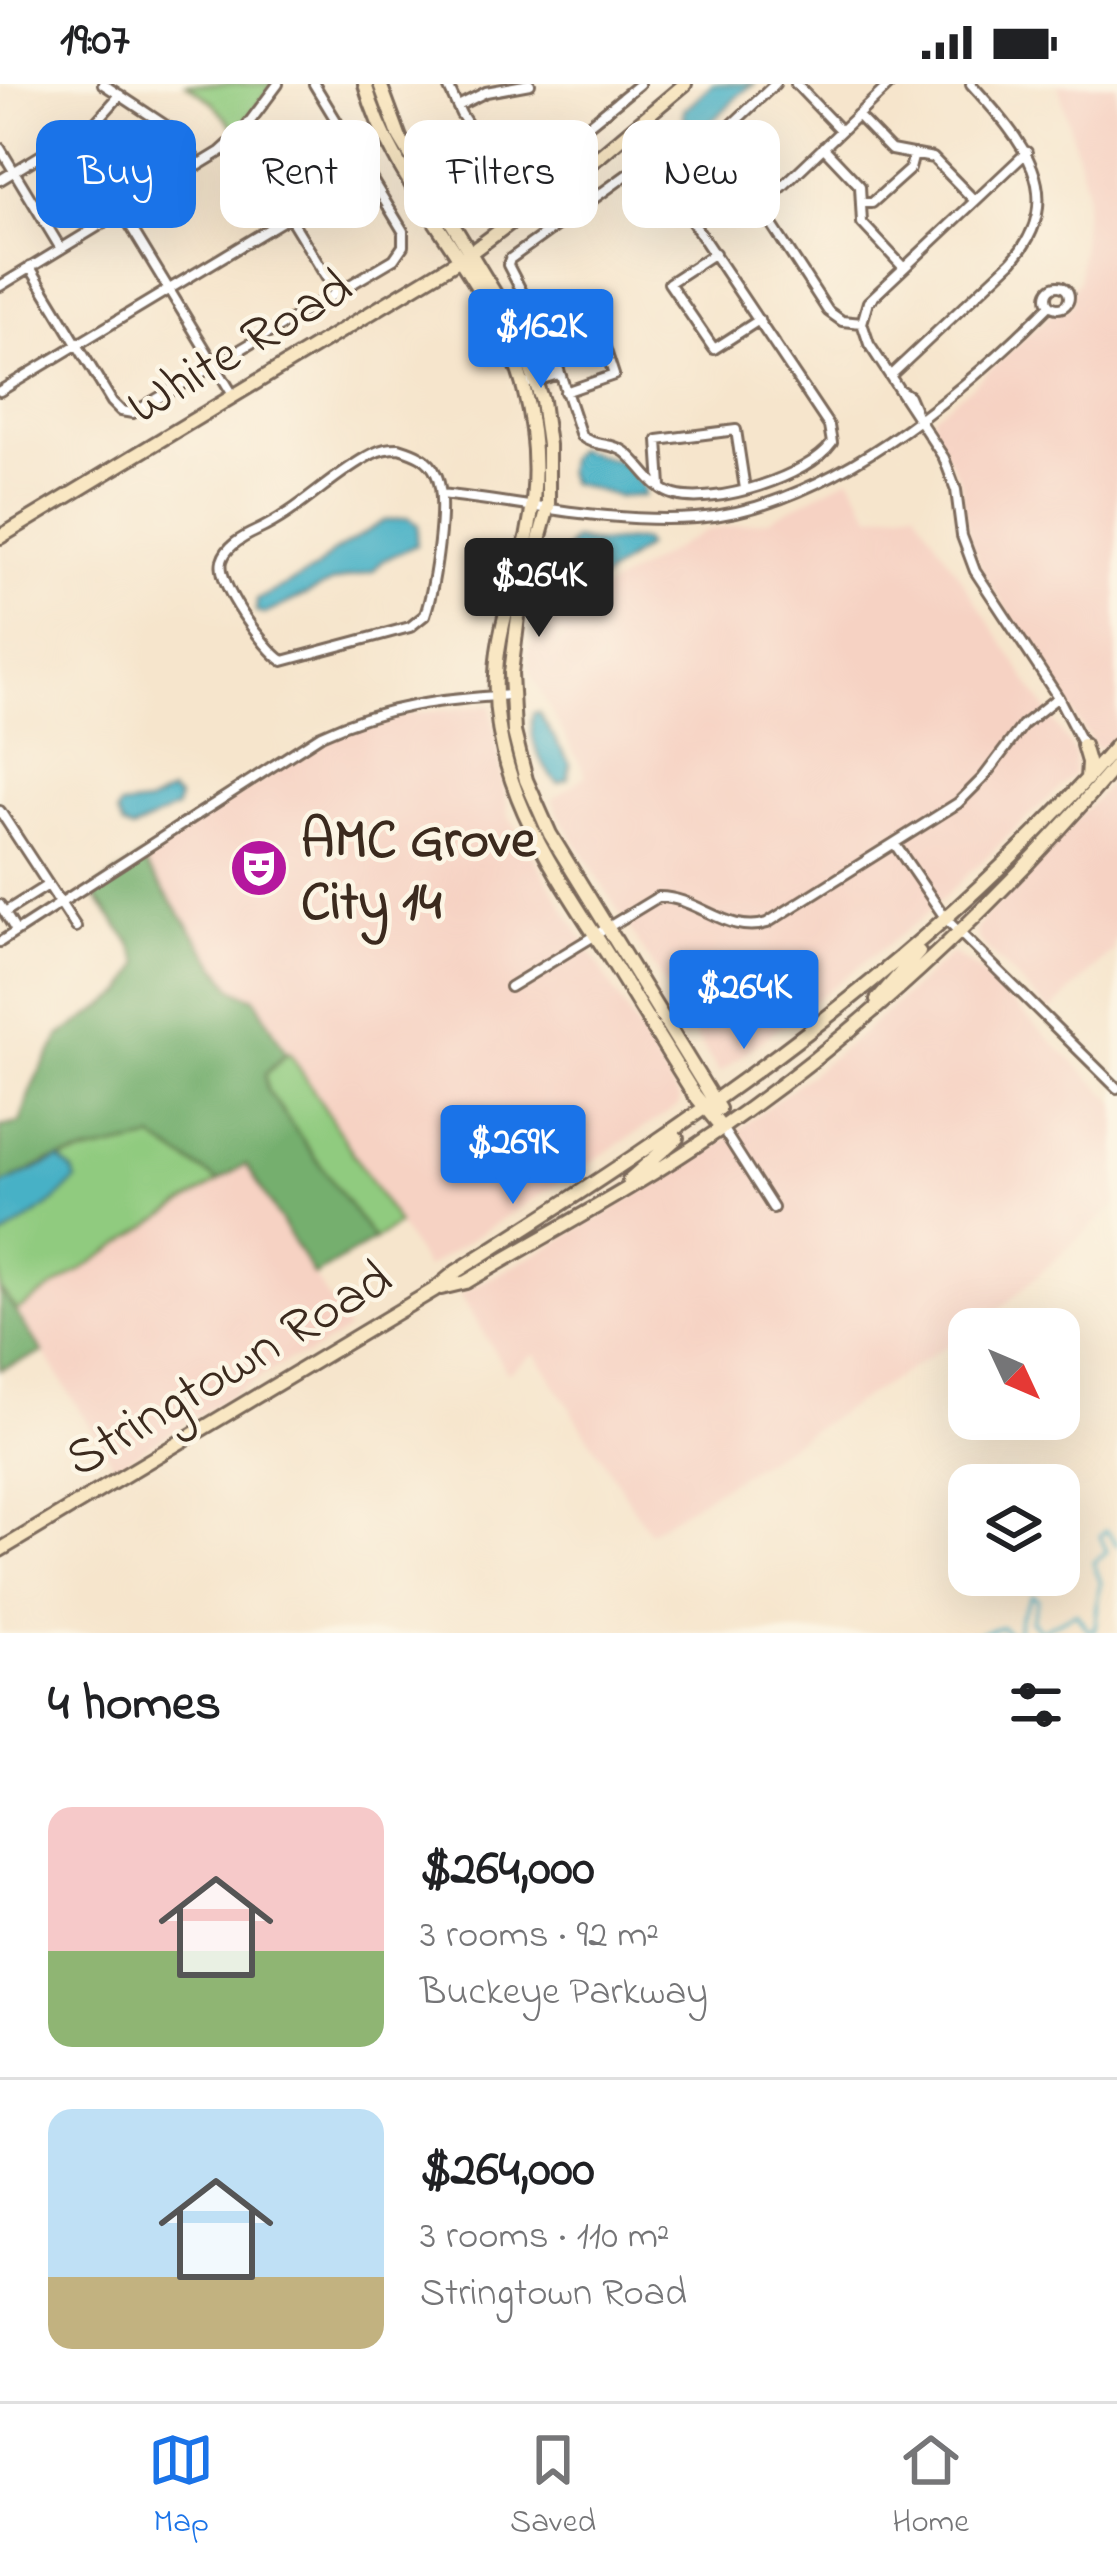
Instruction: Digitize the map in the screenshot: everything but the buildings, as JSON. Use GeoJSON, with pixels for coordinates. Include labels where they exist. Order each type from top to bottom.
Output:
{"type":"FeatureCollection","features":[{"type":"Feature","properties":{"kind":"street"},"geometry":{"type":"LineString","coordinates":[[103,84],[176,133],[200,165]]}},
{"type":"Feature","properties":{"kind":"street"},"geometry":{"type":"LineString","coordinates":[[250,120],[278,84]]}},
{"type":"Feature","properties":{"kind":"street"},"geometry":{"type":"LineString","coordinates":[[30,267],[112,402],[129,413],[143,410],[394,259],[404,236],[314,84]]}},
{"type":"Feature","properties":{"kind":"street"},"geometry":{"type":"LineString","coordinates":[[365,84],[389,148],[518,330],[548,446],[548,507],[518,617],[511,695],[520,760],[534,801],[601,931]]}},
{"type":"Feature","properties":{"kind":"street"},"geometry":{"type":"LineString","coordinates":[[380,84],[400,138],[464,257]]}},
{"type":"Feature","properties":{"kind":"street"},"geometry":{"type":"LineString","coordinates":[[447,84],[505,180],[522,179],[639,84]]}},
{"type":"Feature","properties":{"kind":"street"},"geometry":{"type":"LineString","coordinates":[[457,106],[486,92],[530,84]]}},
{"type":"Feature","properties":{"kind":"street","name":"White Road"},"geometry":{"type":"LineString","coordinates":[[0,537],[464,257],[601,155],[686,84]]}},
{"type":"Feature","properties":{"kind":"street"},"geometry":{"type":"LineString","coordinates":[[737,120],[776,84]]}},
{"type":"Feature","properties":{"kind":"street"},"geometry":{"type":"LineString","coordinates":[[796,84],[840,130]]}},
{"type":"Feature","properties":{"kind":"street"},"geometry":{"type":"LineString","coordinates":[[891,375],[1024,247],[1037,198],[1027,152],[1018,135],[971,84]]}},
{"type":"Feature","properties":{"kind":"street"},"geometry":{"type":"LineString","coordinates":[[780,189],[883,86]]}},
{"type":"Feature","properties":{"kind":"street"},"geometry":{"type":"LineString","coordinates":[[0,180],[103,117],[120,95]]}},
{"type":"Feature","properties":{"kind":"street"},"geometry":{"type":"LineString","coordinates":[[857,115],[890,150],[932,158],[976,200]]}},
{"type":"Feature","properties":{"kind":"street"},"geometry":{"type":"LineString","coordinates":[[823,147],[856,179],[866,230],[904,268]]}},
{"type":"Feature","properties":{"kind":"street"},"geometry":{"type":"LineString","coordinates":[[0,148],[61,249]]}},
{"type":"Feature","properties":{"kind":"street"},"geometry":{"type":"LineString","coordinates":[[196,167],[220,150]]}},
{"type":"Feature","properties":{"kind":"street"},"geometry":{"type":"LineString","coordinates":[[1027,152],[868,302],[862,323],[868,344],[915,406],[950,469],[962,536],[975,571],[1058,697],[1083,746],[1086,780]]}},
{"type":"Feature","properties":{"kind":"street"},"geometry":{"type":"LineString","coordinates":[[861,202],[872,203],[910,169],[914,154]]}},
{"type":"Feature","properties":{"kind":"street"},"geometry":{"type":"LineString","coordinates":[[649,166],[656,169],[715,253],[833,438],[817,460],[775,480],[690,496],[661,489],[626,452],[584,439],[536,316],[508,266],[628,170],[649,166]]}},
{"type":"Feature","properties":{"kind":"street"},"geometry":{"type":"LineString","coordinates":[[0,286],[96,228]]}},
{"type":"Feature","properties":{"kind":"street"},"geometry":{"type":"LineString","coordinates":[[132,228],[234,396]]}},
{"type":"Feature","properties":{"kind":"street"},"geometry":{"type":"LineString","coordinates":[[0,391],[271,228]]}},
{"type":"Feature","properties":{"kind":"street"},"geometry":{"type":"LineString","coordinates":[[296,228],[336,294]]}},
{"type":"Feature","properties":{"kind":"street"},"geometry":{"type":"LineString","coordinates":[[773,228],[828,311],[842,322],[862,323]]}},
{"type":"Feature","properties":{"kind":"street"},"geometry":{"type":"LineString","coordinates":[[715,253],[669,283],[714,350],[759,320]]}},
{"type":"Feature","properties":{"kind":"street"},"geometry":{"type":"LineString","coordinates":[[536,316],[579,301],[592,308],[614,375],[565,392]]}},
{"type":"Feature","properties":{"kind":"street"},"geometry":{"type":"LineString","coordinates":[[442,494],[690,519],[748,510],[808,488],[918,418],[974,379],[1050,305]]}},
{"type":"Feature","properties":{"kind":"street"},"geometry":{"type":"LineString","coordinates":[[530,383],[559,374]]}},
{"type":"Feature","properties":{"kind":"street"},"geometry":{"type":"LineString","coordinates":[[530,383],[532,504],[503,615],[496,696],[502,749],[519,805],[772,1208]]}},
{"type":"Feature","properties":{"kind":"street"},"geometry":{"type":"LineString","coordinates":[[661,489],[658,440],[736,430],[745,489]]}},
{"type":"Feature","properties":{"kind":"street"},"geometry":{"type":"LineString","coordinates":[[399,448],[419,456],[436,473],[442,494],[429,604],[425,615],[410,627],[283,662],[268,650],[227,588],[221,565],[228,550],[312,499],[377,450],[399,448]]}},
{"type":"Feature","properties":{"kind":"street"},"geometry":{"type":"LineString","coordinates":[[690,496],[690,519]]}},
{"type":"Feature","properties":{"kind":"street"},"geometry":{"type":"LineString","coordinates":[[0,942],[334,729],[403,705],[511,695]]}},
{"type":"Feature","properties":{"kind":"street"},"geometry":{"type":"LineString","coordinates":[[510,987],[652,898],[664,896],[739,925],[760,926],[958,803],[983,778],[1005,744],[1058,697]]}},
{"type":"Feature","properties":{"kind":"street"},"geometry":{"type":"LineString","coordinates":[[1083,746],[1098,752],[1115,747]]}},
{"type":"Feature","properties":{"kind":"street","name":"Stringtown Road"},"geometry":{"type":"LineString","coordinates":[[0,1550],[434,1290],[711,1109],[946,919],[1002,868],[1115,747]]}},
{"type":"Feature","properties":{"kind":"street","name":"Stringtown Road"},"geometry":{"type":"LineString","coordinates":[[434,1290],[466,1282],[722,1128],[870,1013],[960,934],[1117,764]]}},
{"type":"Feature","properties":{"kind":"street"},"geometry":{"type":"LineString","coordinates":[[0,811],[76,927]]}},
{"type":"Feature","properties":{"kind":"street"},"geometry":{"type":"LineString","coordinates":[[894,843],[946,919],[1115,1082]]}},
{"type":"Feature","properties":{"kind":"street"},"geometry":{"type":"LineString","coordinates":[[960,934],[1002,868]]}},
{"type":"Feature","properties":{"kind":"street"},"geometry":{"type":"LineString","coordinates":[[16,931],[2,909],[48,884]]}},
{"type":"Feature","properties":{"kind":"street"},"geometry":{"type":"LineString","coordinates":[[870,1013],[915,955],[938,936],[946,919]]}},
{"type":"Feature","properties":{"kind":"street"},"geometry":{"type":"LineString","coordinates":[[619,1191],[711,1109]]}},
{"type":"Feature","properties":{"kind":"shaded area"},"geometry":{"type":"Polygon","coordinates":[[[1058,84],[1117,84],[1117,734],[1107,746],[1095,748],[983,573],[969,538],[960,481],[932,426],[934,415],[1053,312],[1073,303],[1086,188],[1058,84]]]}},
{"type":"Feature","properties":{"kind":"shaded area"},"geometry":{"type":"Polygon","coordinates":[[[850,477],[871,515],[915,508],[1075,754],[1074,774],[920,920],[719,1073],[559,815],[553,799],[586,775],[532,676],[528,650],[538,628],[705,531],[769,520],[850,477]]]}},
{"type":"Feature","properties":{"kind":"shaded area"},"geometry":{"type":"Polygon","coordinates":[[[491,705],[508,815],[680,1100],[678,1106],[426,1268],[255,998],[233,989],[141,858],[327,738],[370,718],[491,705]]]}},
{"type":"Feature","properties":{"kind":"shaded area"},"geometry":{"type":"Polygon","coordinates":[[[1117,776],[1117,939],[1112,944],[1116,948],[1050,1012],[979,941],[976,930],[1117,776]]]}},
{"type":"Feature","properties":{"kind":"shaded area"},"geometry":{"type":"Polygon","coordinates":[[[952,953],[980,972],[1117,1104],[1117,1204],[1001,1308],[948,1308],[948,1345],[649,1532],[535,1353],[507,1373],[460,1294],[708,1153],[858,1037],[952,953]]]}},
{"type":"Feature","properties":{"kind":"shaded area"},"geometry":{"type":"Polygon","coordinates":[[[246,1163],[347,1330],[307,1355],[290,1359],[115,1467],[18,1311],[246,1163]]]}},
{"type":"Feature","properties":{"kind":"green space"},"geometry":{"type":"Polygon","coordinates":[[[186,84],[274,84],[247,120],[228,120],[186,84]]]}},
{"type":"Feature","properties":{"kind":"green space"},"geometry":{"type":"Polygon","coordinates":[[[141,858],[233,989],[255,998],[286,1053],[265,1075],[267,1090],[374,1240],[314,1276],[246,1164],[219,1181],[154,1139],[49,1161],[0,1186],[0,1127],[20,1123],[36,1078],[61,1035],[124,993],[140,964],[130,942],[92,892],[141,858]]]}},
{"type":"Feature","properties":{"kind":"green space"},"geometry":{"type":"Polygon","coordinates":[[[289,1052],[398,1224],[374,1240],[267,1090],[265,1075],[289,1052]]]}},
{"type":"Feature","properties":{"kind":"green space"},"geometry":{"type":"Polygon","coordinates":[[[154,1139],[219,1181],[17,1311],[0,1289],[0,1239],[55,1201],[73,1171],[59,1159],[154,1139]]]}},
{"type":"Feature","properties":{"kind":"green space"},"geometry":{"type":"Polygon","coordinates":[[[0,1289],[43,1353],[0,1369],[0,1289]]]}},
{"type":"Feature","properties":{"kind":"water"},"geometry":{"type":"Polygon","coordinates":[[[712,84],[755,84],[713,120],[686,120],[684,110],[712,84]]]}},
{"type":"Feature","properties":{"kind":"water"},"geometry":{"type":"Polygon","coordinates":[[[576,449],[622,462],[644,487],[644,496],[617,496],[570,483],[566,465],[576,449]]]}},
{"type":"Feature","properties":{"kind":"water"},"geometry":{"type":"Polygon","coordinates":[[[408,518],[418,525],[416,545],[382,561],[373,571],[333,582],[265,614],[256,612],[257,600],[315,570],[331,554],[384,521],[408,518]]]}},
{"type":"Feature","properties":{"kind":"water"},"geometry":{"type":"Polygon","coordinates":[[[574,539],[643,541],[646,546],[584,593],[553,605],[551,596],[574,539]]]}},
{"type":"Feature","properties":{"kind":"water"},"geometry":{"type":"Polygon","coordinates":[[[538,712],[570,764],[568,779],[558,783],[534,742],[533,713],[538,712]]]}},
{"type":"Feature","properties":{"kind":"water"},"geometry":{"type":"Polygon","coordinates":[[[170,792],[178,798],[176,808],[132,830],[123,826],[117,814],[120,807],[148,804],[170,792]]]}},
{"type":"Feature","properties":{"kind":"water"},"geometry":{"type":"Polygon","coordinates":[[[59,1159],[76,1180],[55,1201],[0,1239],[0,1186],[59,1159]]]}},
{"type":"Feature","properties":{"kind":"waterway"},"geometry":{"type":"LineString","coordinates":[[1017,1633],[1032,1595],[1038,1599],[1031,1621],[1040,1630],[1076,1613],[1087,1629],[1094,1630],[1101,1583],[1093,1562],[1107,1552],[1100,1536],[1106,1530],[1117,1545]]}},
{"type":"Feature","properties":{"kind":"waterway"},"geometry":{"type":"LineString","coordinates":[[979,1633],[1002,1627],[1008,1633]]}},
{"type":"Feature","properties":{"kind":"place","name":"AMC Grove City 14"},"geometry":{"type":"Point","coordinates":[259,868]}}]}
